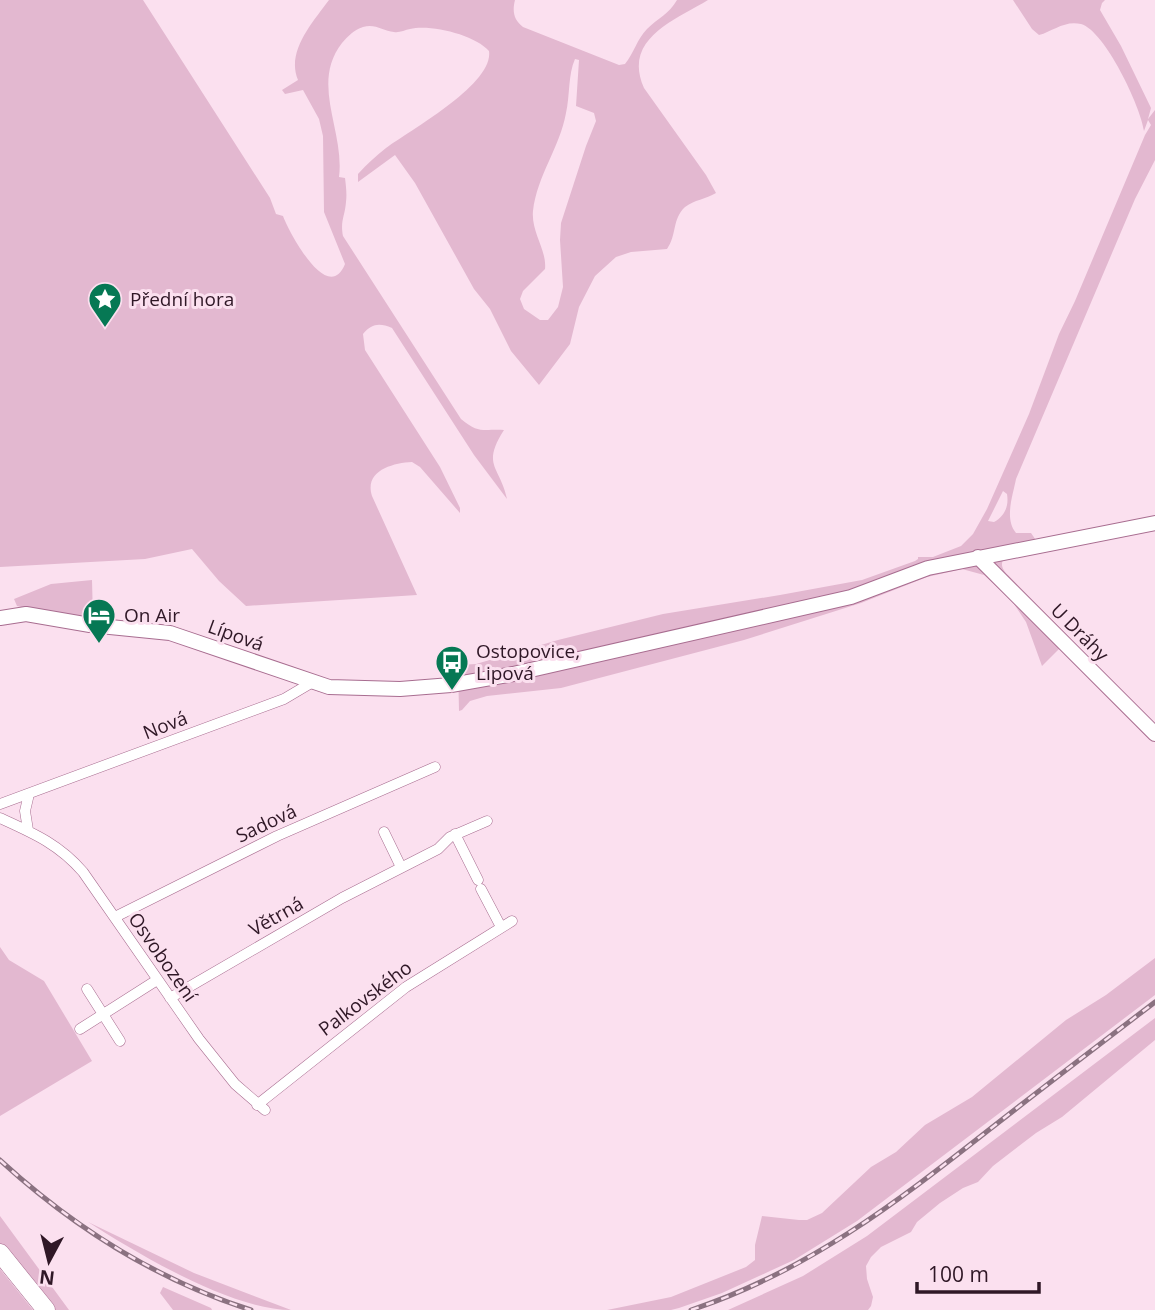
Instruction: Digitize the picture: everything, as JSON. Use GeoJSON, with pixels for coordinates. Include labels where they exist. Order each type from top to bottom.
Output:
{"type":"FeatureCollection","features":[{"type":"Feature","properties":{"kind":"highway"},"geometry":{"type":"LineString","coordinates":[[0,1252],[46,1310]]}},
{"type":"Feature","properties":{"kind":"street","name":"Lípová"},"geometry":{"type":"LineString","coordinates":[[0,618],[26,614],[54,620],[180,635],[311,682],[340,689],[458,685],[851,597],[928,568],[1155,523]]}},
{"type":"Feature","properties":{"kind":"street","name":"U Dráhy"},"geometry":{"type":"LineString","coordinates":[[978,557],[1155,734]]}},
{"type":"Feature","properties":{"kind":"street","name":"Nová"},"geometry":{"type":"LineString","coordinates":[[0,804],[25,797],[284,699],[311,682]]}},
{"type":"Feature","properties":{"kind":"street","name":"Sadová"},"geometry":{"type":"LineString","coordinates":[[115,917],[277,836],[435,768]]}},
{"type":"Feature","properties":{"kind":"street"},"geometry":{"type":"LineString","coordinates":[[25,797],[25,827]]}},
{"type":"Feature","properties":{"kind":"street","name":"Osvobození"},"geometry":{"type":"LineString","coordinates":[[0,818],[25,827],[69,855],[229,1077],[261,1108]]}},
{"type":"Feature","properties":{"kind":"street","name":"Větrná"},"geometry":{"type":"LineString","coordinates":[[170,998],[401,867],[438,849],[455,834],[487,821]]}},
{"type":"Feature","properties":{"kind":"street"},"geometry":{"type":"LineString","coordinates":[[384,832],[401,867]]}},
{"type":"Feature","properties":{"kind":"street"},"geometry":{"type":"LineString","coordinates":[[455,834],[500,927]]}},
{"type":"Feature","properties":{"kind":"street","name":"Palkovského"},"geometry":{"type":"LineString","coordinates":[[261,1108],[406,987],[512,921]]}},
{"type":"Feature","properties":{"kind":"street"},"geometry":{"type":"LineString","coordinates":[[80,1029],[157,979]]}},
{"type":"Feature","properties":{"kind":"street"},"geometry":{"type":"LineString","coordinates":[[87,989],[120,1041]]}},
{"type":"Feature","properties":{"kind":"shaded area"},"geometry":{"type":"Polygon","coordinates":[[[0,0],[143,0],[270,198],[276,214],[283,216],[310,262],[329,276],[338,275],[345,264],[324,212],[323,136],[319,119],[303,90],[285,94],[282,90],[298,80],[295,59],[298,48],[329,0],[515,0],[514,15],[523,27],[619,65],[625,64],[644,33],[677,0],[708,0],[655,33],[640,56],[639,71],[644,88],[716,193],[685,207],[676,222],[667,249],[631,252],[616,257],[595,276],[579,307],[570,344],[539,385],[511,351],[490,309],[474,289],[415,183],[395,155],[358,182],[358,174],[379,154],[448,105],[478,78],[487,64],[489,51],[474,40],[441,30],[419,28],[396,32],[367,26],[349,36],[333,59],[329,91],[338,142],[339,177],[345,178],[346,187],[343,236],[461,419],[477,429],[504,430],[497,442],[493,459],[507,499],[474,455],[392,328],[376,325],[363,334],[365,350],[440,467],[460,508],[460,513],[420,467],[412,462],[388,467],[372,480],[372,496],[417,595],[246,606],[219,581],[192,549],[145,559],[0,567],[0,0]],[[575,59],[573,65],[563,126],[539,186],[533,211],[545,269],[523,291],[520,299],[524,309],[540,320],[548,320],[558,307],[563,287],[561,223],[596,121],[594,113],[576,106],[579,60],[575,59]]]}},
{"type":"Feature","properties":{"kind":"shaded area"},"geometry":{"type":"Polygon","coordinates":[[[1013,0],[1105,0],[1100,10],[1151,108],[1148,119],[1155,110],[1155,160],[1135,199],[1016,479],[1012,499],[1012,527],[1016,533],[1031,533],[1044,552],[1003,560],[1003,568],[1070,638],[1042,666],[1026,622],[1012,601],[984,575],[962,569],[927,577],[861,603],[744,640],[561,688],[487,696],[470,701],[459,711],[458,665],[476,664],[663,614],[862,580],[915,561],[918,557],[933,557],[961,546],[973,534],[987,509],[1029,414],[1059,334],[1151,125],[1148,120],[1144,131],[1136,105],[1120,71],[1101,40],[1090,30],[1075,23],[1039,35],[1013,0]],[[1003,491],[988,521],[994,522],[1003,514],[1007,507],[1007,494],[1003,491]]]}},
{"type":"Feature","properties":{"kind":"shaded area"},"geometry":{"type":"Polygon","coordinates":[[[92,580],[93,619],[55,615],[17,606],[14,599],[51,584],[92,580]]]}},
{"type":"Feature","properties":{"kind":"shaded area"},"geometry":{"type":"Polygon","coordinates":[[[0,947],[9,960],[44,981],[92,1061],[0,1116],[0,947]]]}},
{"type":"Feature","properties":{"kind":"shaded area"},"geometry":{"type":"Polygon","coordinates":[[[1155,958],[1155,995],[857,1221],[794,1260],[722,1293],[671,1310],[607,1310],[671,1297],[746,1267],[755,1260],[755,1245],[762,1216],[807,1220],[822,1213],[871,1167],[896,1152],[925,1125],[972,1097],[1066,1020],[1106,995],[1155,958]]]}},
{"type":"Feature","properties":{"kind":"shaded area"},"geometry":{"type":"Polygon","coordinates":[[[1155,1018],[1155,1040],[1062,1117],[993,1166],[978,1182],[940,1203],[917,1222],[911,1232],[881,1247],[871,1257],[866,1266],[873,1297],[868,1310],[728,1310],[803,1276],[867,1236],[1155,1018]]]}},
{"type":"Feature","properties":{"kind":"shaded area"},"geometry":{"type":"Polygon","coordinates":[[[0,1216],[69,1310],[46,1310],[0,1253],[0,1216]]]}},
{"type":"Feature","properties":{"kind":"shaded area"},"geometry":{"type":"Polygon","coordinates":[[[88,1222],[194,1273],[291,1310],[267,1308],[214,1291],[159,1264],[88,1222]]]}},
{"type":"Feature","properties":{"kind":"shaded area"},"geometry":{"type":"Polygon","coordinates":[[[0,1269],[33,1310],[0,1310],[0,1269]]]}},
{"type":"Feature","properties":{"kind":"shaded area"},"geometry":{"type":"Polygon","coordinates":[[[163,1287],[212,1310],[173,1310],[160,1293],[163,1287]]]}},
{"type":"Feature","properties":{"kind":"railway"},"geometry":{"type":"LineString","coordinates":[[691,1310],[773,1276],[848,1233],[920,1183],[1155,1002]]}},
{"type":"Feature","properties":{"kind":"railway"},"geometry":{"type":"LineString","coordinates":[[0,1160],[56,1207],[117,1248],[182,1283],[251,1310]]}},
{"type":"Feature","properties":{"kind":"place","name":"Přední hora"},"geometry":{"type":"Point","coordinates":[105,329]}},
{"type":"Feature","properties":{"kind":"place","name":"On Air"},"geometry":{"type":"Point","coordinates":[99,645]}},
{"type":"Feature","properties":{"kind":"place","name":"Ostopovice, Lipová"},"geometry":{"type":"Point","coordinates":[452,692]}}]}
